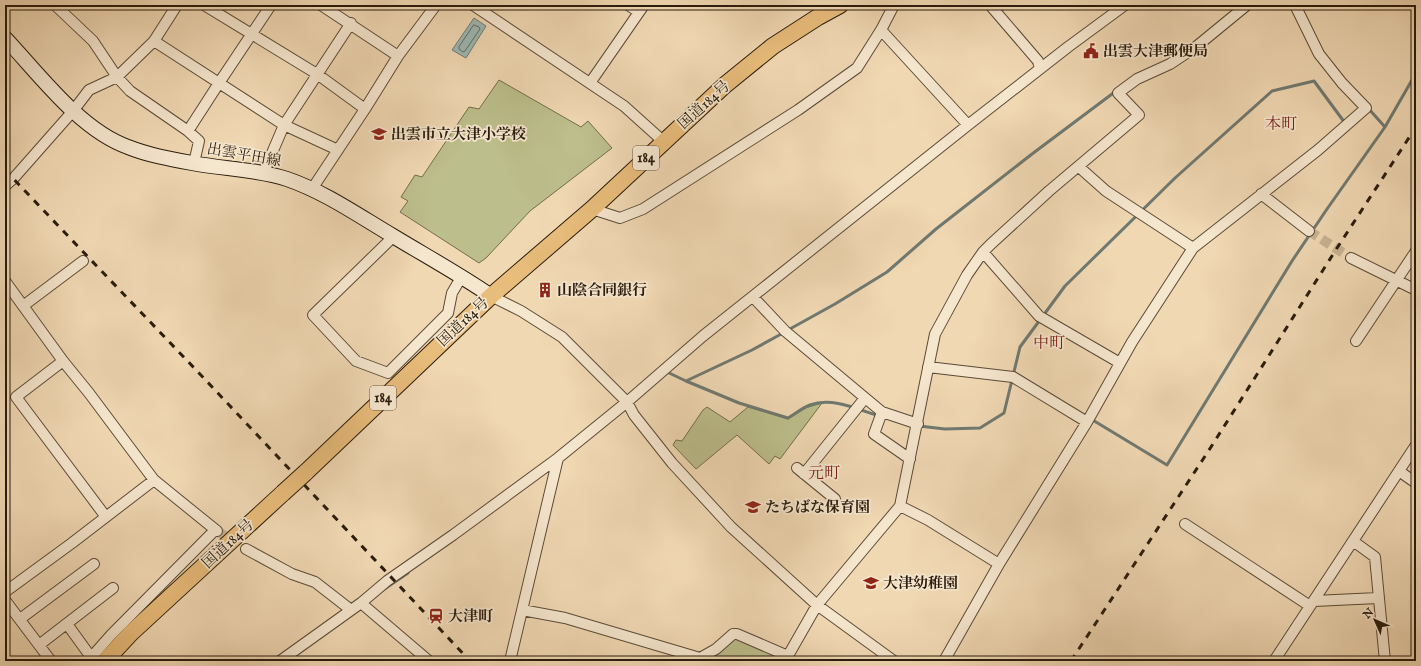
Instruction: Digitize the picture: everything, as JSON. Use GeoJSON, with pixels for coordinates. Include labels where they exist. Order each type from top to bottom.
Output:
{"type":"FeatureCollection","features":[{"type":"Feature","properties":{"kind":"highway","name":"国道184号"},"geometry":{"type":"LineString","coordinates":[[105,661],[131,634],[305,473],[491,296],[592,209],[725,85],[773,46],[818,17],[840,5]]}},
{"type":"Feature","properties":{"kind":"main road","name":"出雲平田線"},"geometry":{"type":"LineString","coordinates":[[5,38],[73,111],[107,137],[127,147],[149,154],[263,174],[286,179],[312,189],[345,206],[393,237],[462,276],[491,296]]}},
{"type":"Feature","properties":{"kind":"street"},"geometry":{"type":"LineString","coordinates":[[55,5],[93,41],[117,77],[130,90],[188,131],[199,141],[194,163]]}},
{"type":"Feature","properties":{"kind":"street"},"geometry":{"type":"LineString","coordinates":[[5,186],[14,179],[73,111],[89,90],[117,77],[154,41],[177,5]]}},
{"type":"Feature","properties":{"kind":"street"},"geometry":{"type":"LineString","coordinates":[[204,5],[317,74],[365,108]]}},
{"type":"Feature","properties":{"kind":"street"},"geometry":{"type":"LineString","coordinates":[[188,131],[270,5]]}},
{"type":"Feature","properties":{"kind":"street"},"geometry":{"type":"LineString","coordinates":[[322,5],[351,23],[398,56]]}},
{"type":"Feature","properties":{"kind":"street"},"geometry":{"type":"LineString","coordinates":[[312,189],[398,56],[436,5]]}},
{"type":"Feature","properties":{"kind":"street"},"geometry":{"type":"LineString","coordinates":[[473,5],[624,106],[664,142]]}},
{"type":"Feature","properties":{"kind":"street"},"geometry":{"type":"LineString","coordinates":[[590,83],[641,9],[628,5]]}},
{"type":"Feature","properties":{"kind":"street"},"geometry":{"type":"LineString","coordinates":[[592,209],[620,218],[643,209],[798,110],[857,68],[881,30],[894,5]]}},
{"type":"Feature","properties":{"kind":"street"},"geometry":{"type":"LineString","coordinates":[[990,5],[1038,61],[1040,68]]}},
{"type":"Feature","properties":{"kind":"street"},"geometry":{"type":"LineString","coordinates":[[280,661],[361,603],[387,581],[558,458],[627,402],[703,336],[968,124],[1125,5]]}},
{"type":"Feature","properties":{"kind":"street"},"geometry":{"type":"LineString","coordinates":[[522,610],[565,618],[700,658],[716,649],[733,634],[737,634],[786,659],[817,605],[900,506],[918,424],[935,334],[967,274],[983,252],[991,244],[1139,115],[1118,92],[1137,79],[1170,64],[1198,46],[1247,5]]}},
{"type":"Feature","properties":{"kind":"street"},"geometry":{"type":"LineString","coordinates":[[944,661],[999,564],[1087,422],[1120,363],[1193,248],[1318,150],[1366,108],[1342,83],[1319,54],[1295,5]]}},
{"type":"Feature","properties":{"kind":"street"},"geometry":{"type":"LineString","coordinates":[[263,174],[284,125],[351,23]]}},
{"type":"Feature","properties":{"kind":"street"},"geometry":{"type":"LineString","coordinates":[[881,30],[968,124]]}},
{"type":"Feature","properties":{"kind":"street"},"geometry":{"type":"LineString","coordinates":[[154,41],[284,125],[338,150]]}},
{"type":"Feature","properties":{"kind":"street"},"geometry":{"type":"LineString","coordinates":[[1078,167],[1106,191],[1193,248]]}},
{"type":"Feature","properties":{"kind":"street"},"geometry":{"type":"LineString","coordinates":[[1260,194],[1309,231]]}},
{"type":"Feature","properties":{"kind":"street"},"geometry":{"type":"LineString","coordinates":[[393,237],[313,315],[356,361],[388,373],[448,313],[452,293],[462,276]]}},
{"type":"Feature","properties":{"kind":"street"},"geometry":{"type":"LineString","coordinates":[[1356,341],[1416,251]]}},
{"type":"Feature","properties":{"kind":"street"},"geometry":{"type":"LineString","coordinates":[[983,252],[1039,316],[1120,363]]}},
{"type":"Feature","properties":{"kind":"street"},"geometry":{"type":"LineString","coordinates":[[1351,258],[1416,290]]}},
{"type":"Feature","properties":{"kind":"street"},"geometry":{"type":"LineString","coordinates":[[23,306],[83,261]]}},
{"type":"Feature","properties":{"kind":"street"},"geometry":{"type":"LineString","coordinates":[[5,281],[63,362],[154,480],[216,530],[88,657],[67,624]]}},
{"type":"Feature","properties":{"kind":"street"},"geometry":{"type":"LineString","coordinates":[[491,296],[521,311],[562,338],[627,402],[634,414],[672,463],[730,527],[817,605],[894,661]]}},
{"type":"Feature","properties":{"kind":"street"},"geometry":{"type":"LineString","coordinates":[[753,297],[785,331],[882,412],[918,424]]}},
{"type":"Feature","properties":{"kind":"street"},"geometry":{"type":"LineString","coordinates":[[63,362],[16,397],[106,517]]}},
{"type":"Feature","properties":{"kind":"street"},"geometry":{"type":"LineString","coordinates":[[928,367],[1013,377],[1087,422]]}},
{"type":"Feature","properties":{"kind":"street"},"geometry":{"type":"LineString","coordinates":[[835,499],[801,471],[865,398]]}},
{"type":"Feature","properties":{"kind":"street"},"geometry":{"type":"LineString","coordinates":[[882,412],[874,434],[910,459]]}},
{"type":"Feature","properties":{"kind":"street"},"geometry":{"type":"LineString","coordinates":[[1274,661],[1416,445]]}},
{"type":"Feature","properties":{"kind":"street"},"geometry":{"type":"LineString","coordinates":[[510,661],[558,458]]}},
{"type":"Feature","properties":{"kind":"street"},"geometry":{"type":"LineString","coordinates":[[1399,471],[1416,483]]}},
{"type":"Feature","properties":{"kind":"street"},"geometry":{"type":"LineString","coordinates":[[5,592],[154,480]]}},
{"type":"Feature","properties":{"kind":"street"},"geometry":{"type":"LineString","coordinates":[[900,506],[928,520],[999,564]]}},
{"type":"Feature","properties":{"kind":"street"},"geometry":{"type":"LineString","coordinates":[[1185,524],[1312,603],[1378,598]]}},
{"type":"Feature","properties":{"kind":"street"},"geometry":{"type":"LineString","coordinates":[[1353,541],[1375,557],[1385,661]]}},
{"type":"Feature","properties":{"kind":"street"},"geometry":{"type":"LineString","coordinates":[[246,549],[292,574],[315,582],[351,610]]}},
{"type":"Feature","properties":{"kind":"street"},"geometry":{"type":"LineString","coordinates":[[20,620],[94,564]]}},
{"type":"Feature","properties":{"kind":"street"},"geometry":{"type":"LineString","coordinates":[[39,644],[113,588]]}},
{"type":"Feature","properties":{"kind":"street"},"geometry":{"type":"LineString","coordinates":[[5,600],[51,661]]}},
{"type":"Feature","properties":{"kind":"street"},"geometry":{"type":"LineString","coordinates":[[361,603],[428,661]]}},
{"type":"Feature","properties":{"kind":"green space"},"geometry":{"type":"Polygon","coordinates":[[[499,80],[581,127],[588,121],[612,148],[530,211],[486,258],[479,263],[400,212],[408,201],[401,197],[415,175],[422,177],[469,107],[479,109],[499,80]]]}},
{"type":"Feature","properties":{"kind":"green space"},"geometry":{"type":"Polygon","coordinates":[[[822,403],[780,459],[775,456],[769,464],[737,435],[696,469],[673,445],[676,440],[682,441],[703,410],[707,407],[730,422],[748,407],[788,419],[805,408],[822,403]]]}},
{"type":"Feature","properties":{"kind":"green space"},"geometry":{"type":"Polygon","coordinates":[[[736,635],[781,655],[778,661],[710,661],[736,635]]]}},
{"type":"Feature","properties":{"kind":"water"},"geometry":{"type":"Polygon","coordinates":[[[474,18],[486,26],[466,58],[452,50],[474,18]]]}},
{"type":"Feature","properties":{"kind":"waterway"},"geometry":{"type":"LineString","coordinates":[[1368,108],[1385,127],[1416,73]]}},
{"type":"Feature","properties":{"kind":"waterway"},"geometry":{"type":"LineString","coordinates":[[919,426],[945,429],[980,428],[1004,413],[1020,347],[1065,286],[1175,178],[1272,91],[1314,81],[1345,123]]}},
{"type":"Feature","properties":{"kind":"waterway"},"geometry":{"type":"LineString","coordinates":[[788,330],[835,304],[887,272],[936,229],[1116,91]]}},
{"type":"Feature","properties":{"kind":"waterway"},"geometry":{"type":"LineString","coordinates":[[1091,419],[1167,465],[1292,261],[1385,127]]}},
{"type":"Feature","properties":{"kind":"waterway"},"geometry":{"type":"LineString","coordinates":[[665,373],[667,372],[686,381],[752,350],[783,333]]}},
{"type":"Feature","properties":{"kind":"waterway"},"geometry":{"type":"LineString","coordinates":[[686,381],[739,403],[788,418],[810,405],[827,402],[853,407],[879,416]]}},
{"type":"Feature","properties":{"kind":"waterway"},"geometry":{"type":"LineString","coordinates":[[383,590],[408,573]]}},
{"type":"Feature","properties":{"kind":"tunnel"},"geometry":{"type":"LineString","coordinates":[[1309,231],[1351,258]]}},
{"type":"Feature","properties":{"kind":"tunnel"},"geometry":{"type":"LineString","coordinates":[[217,531],[246,549]]}},
{"type":"Feature","properties":{"kind":"railway"},"geometry":{"type":"LineString","coordinates":[[1071,661],[1211,447],[1337,248],[1416,127]]}},
{"type":"Feature","properties":{"kind":"railway"},"geometry":{"type":"LineString","coordinates":[[5,170],[198,372],[470,661]]}},
{"type":"Feature","properties":{"kind":"place","name":"出雲大津郵便局"},"geometry":{"type":"Point","coordinates":[1091,51]}},
{"type":"Feature","properties":{"kind":"place","name":"出雲市立大津小学校"},"geometry":{"type":"Point","coordinates":[379,134]}},
{"type":"Feature","properties":{"kind":"place","name":"山陰合同銀行"},"geometry":{"type":"Point","coordinates":[545,290]}},
{"type":"Feature","properties":{"kind":"place","name":"たちばな保育園"},"geometry":{"type":"Point","coordinates":[753,507]}},
{"type":"Feature","properties":{"kind":"place","name":"大津幼稚園"},"geometry":{"type":"Point","coordinates":[871,583]}},
{"type":"Feature","properties":{"kind":"place","name":"大津町"},"geometry":{"type":"Point","coordinates":[436,616]}},
{"type":"Feature","properties":{"kind":"district","name":"本町"},"geometry":{"type":"Point","coordinates":[1281,125]}},
{"type":"Feature","properties":{"kind":"district","name":"中町"},"geometry":{"type":"Point","coordinates":[1049,344]}},
{"type":"Feature","properties":{"kind":"district","name":"元町"},"geometry":{"type":"Point","coordinates":[824,474]}}]}
